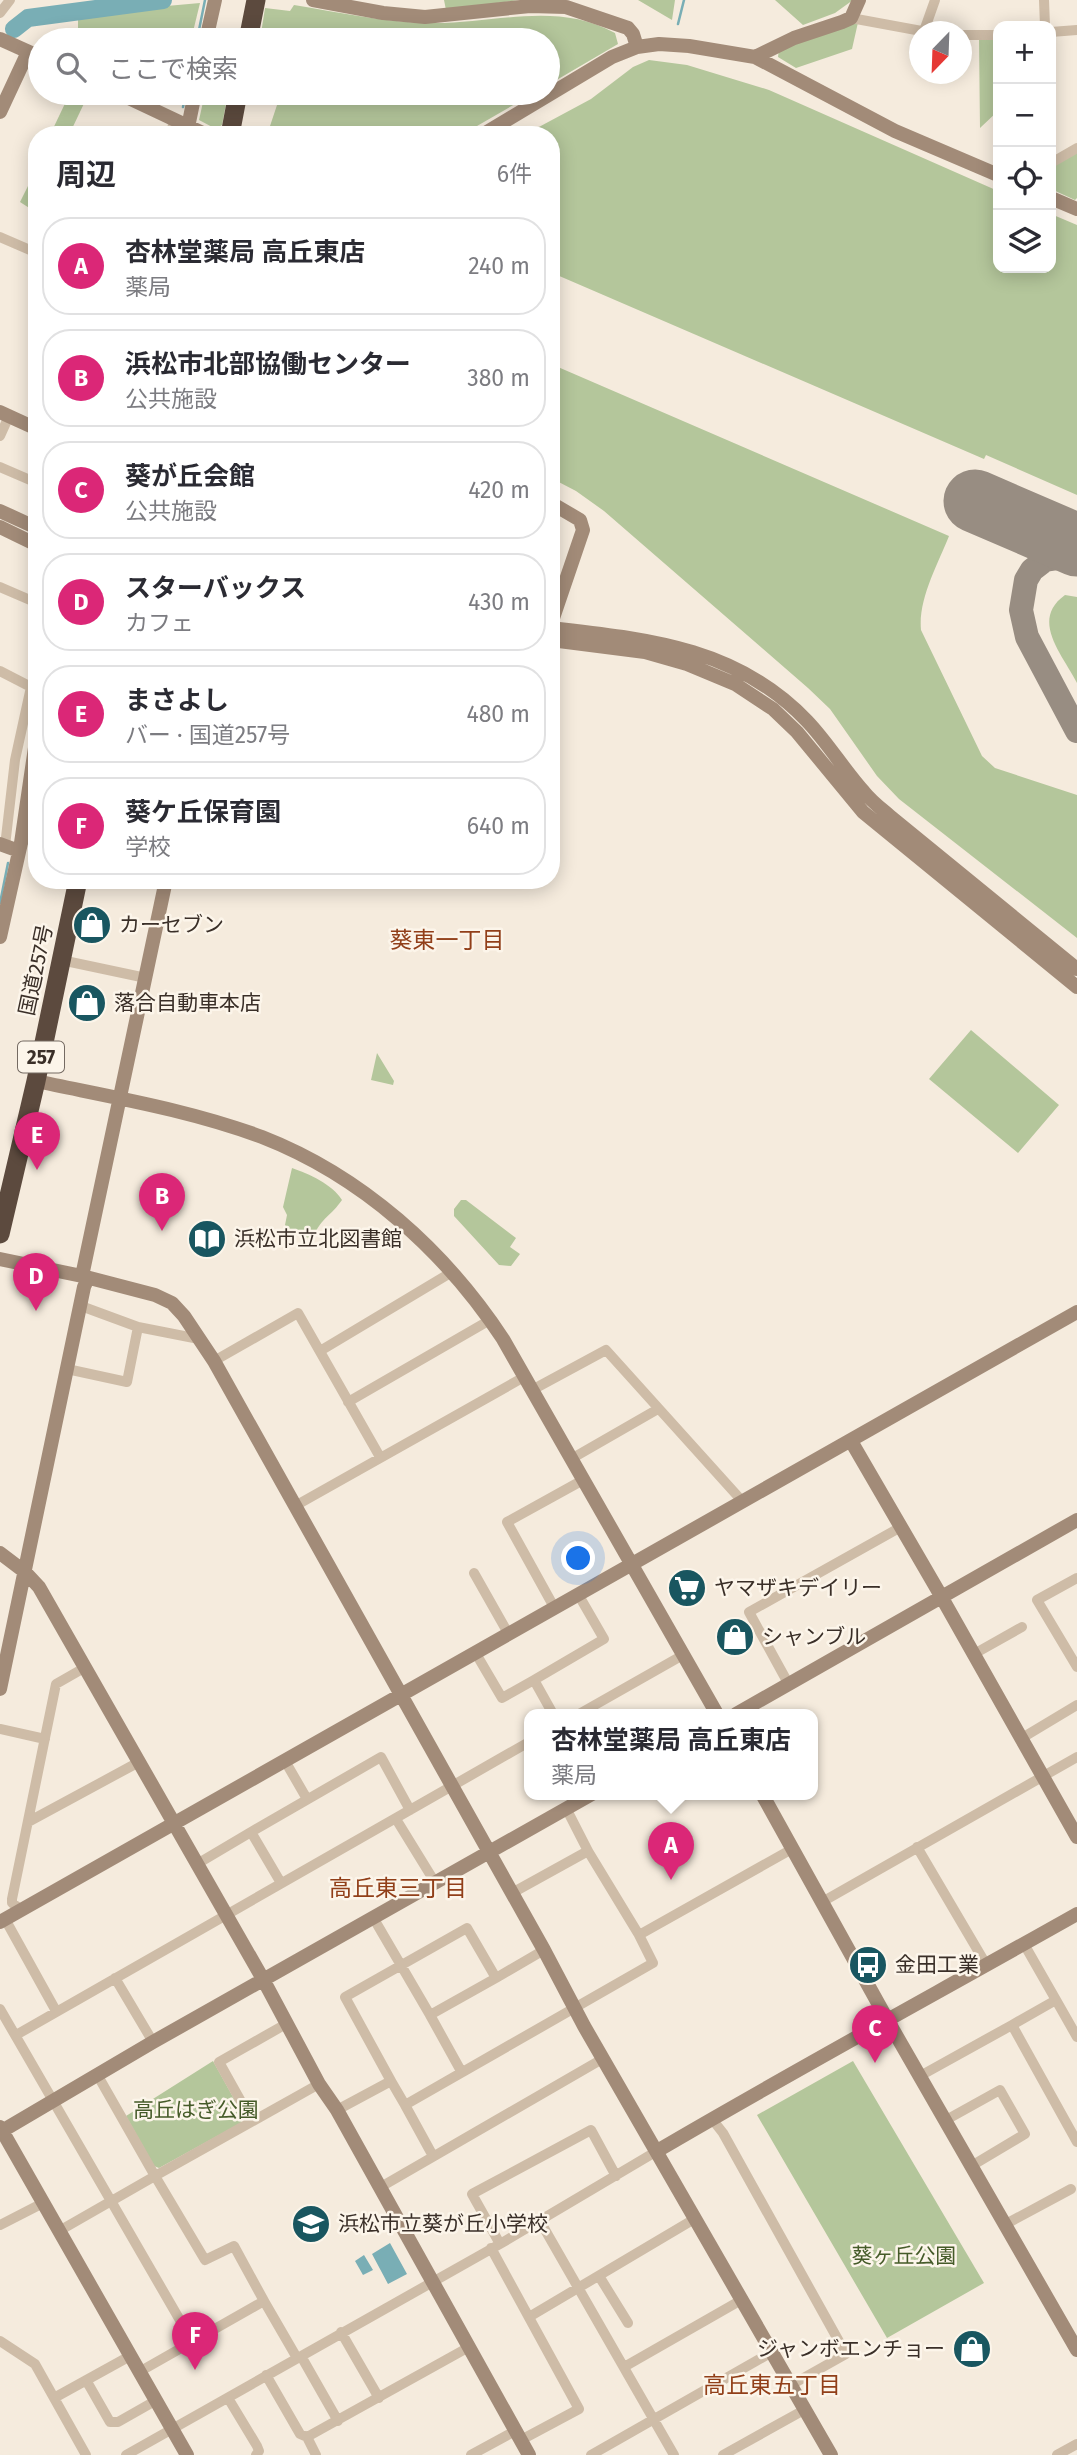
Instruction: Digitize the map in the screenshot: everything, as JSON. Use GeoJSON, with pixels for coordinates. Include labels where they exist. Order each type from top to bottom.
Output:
{"type":"FeatureCollection","features":[{"type":"Feature","properties":{"kind":"highway"},"geometry":{"type":"LineString","coordinates":[[250,28],[256,0]]}},
{"type":"Feature","properties":{"kind":"highway"},"geometry":{"type":"LineString","coordinates":[[232,126],[236,105]]}},
{"type":"Feature","properties":{"kind":"highway","name":"国道257号"},"geometry":{"type":"LineString","coordinates":[[0,1234],[36,1081],[76,889]]}},
{"type":"Feature","properties":{"kind":"street"},"geometry":{"type":"LineString","coordinates":[[0,13],[10,0]]}},
{"type":"Feature","properties":{"kind":"street"},"geometry":{"type":"LineString","coordinates":[[313,0],[383,13],[425,16],[532,3],[574,9],[628,29],[633,34],[637,47]]}},
{"type":"Feature","properties":{"kind":"street"},"geometry":{"type":"LineString","coordinates":[[851,18],[859,0]]}},
{"type":"Feature","properties":{"kind":"street"},"geometry":{"type":"LineString","coordinates":[[928,21],[935,0]]}},
{"type":"Feature","properties":{"kind":"street"},"geometry":{"type":"LineString","coordinates":[[1044,0],[1045,21]]}},
{"type":"Feature","properties":{"kind":"street"},"geometry":{"type":"LineString","coordinates":[[208,28],[214,1]]}},
{"type":"Feature","properties":{"kind":"street"},"geometry":{"type":"LineString","coordinates":[[755,57],[794,38],[851,18],[909,28]]}},
{"type":"Feature","properties":{"kind":"street"},"geometry":{"type":"LineString","coordinates":[[1056,32],[1077,30]]}},
{"type":"Feature","properties":{"kind":"street"},"geometry":{"type":"LineString","coordinates":[[972,35],[993,35]]}},
{"type":"Feature","properties":{"kind":"street"},"geometry":{"type":"LineString","coordinates":[[0,39],[28,52]]}},
{"type":"Feature","properties":{"kind":"street"},"geometry":{"type":"LineString","coordinates":[[560,88],[612,57],[637,47],[659,44],[689,46],[755,57],[895,131],[993,173]]}},
{"type":"Feature","properties":{"kind":"street"},"geometry":{"type":"LineString","coordinates":[[0,113],[28,65]]}},
{"type":"Feature","properties":{"kind":"street"},"geometry":{"type":"LineString","coordinates":[[144,105],[174,119],[182,126]]}},
{"type":"Feature","properties":{"kind":"street"},"geometry":{"type":"LineString","coordinates":[[188,126],[192,105]]}},
{"type":"Feature","properties":{"kind":"street"},"geometry":{"type":"LineString","coordinates":[[497,126],[532,105]]}},
{"type":"Feature","properties":{"kind":"street"},"geometry":{"type":"LineString","coordinates":[[172,126],[174,119]]}},
{"type":"Feature","properties":{"kind":"street"},"geometry":{"type":"LineString","coordinates":[[1056,160],[1077,148]]}},
{"type":"Feature","properties":{"kind":"street"},"geometry":{"type":"LineString","coordinates":[[1056,200],[1077,209]]}},
{"type":"Feature","properties":{"kind":"street"},"geometry":{"type":"LineString","coordinates":[[0,237],[28,249]]}},
{"type":"Feature","properties":{"kind":"street"},"geometry":{"type":"LineString","coordinates":[[0,436],[4,414],[28,425]]}},
{"type":"Feature","properties":{"kind":"street"},"geometry":{"type":"LineString","coordinates":[[0,467],[28,479]]}},
{"type":"Feature","properties":{"kind":"street"},"geometry":{"type":"LineString","coordinates":[[560,508],[580,520],[583,530],[560,599]]}},
{"type":"Feature","properties":{"kind":"street"},"geometry":{"type":"LineString","coordinates":[[0,511],[28,524]]}},
{"type":"Feature","properties":{"kind":"street"},"geometry":{"type":"LineString","coordinates":[[0,527],[28,541]]}},
{"type":"Feature","properties":{"kind":"street"},"geometry":{"type":"LineString","coordinates":[[0,587],[28,599]]}},
{"type":"Feature","properties":{"kind":"street"},"geometry":{"type":"LineString","coordinates":[[560,627],[642,638],[687,649],[738,668],[780,696],[807,721],[864,793],[892,818],[1077,969]]}},
{"type":"Feature","properties":{"kind":"street"},"geometry":{"type":"LineString","coordinates":[[560,641],[645,652],[687,664],[735,684],[764,703],[797,732],[863,812],[1077,987]]}},
{"type":"Feature","properties":{"kind":"street"},"geometry":{"type":"LineString","coordinates":[[0,671],[28,685]]}},
{"type":"Feature","properties":{"kind":"street"},"geometry":{"type":"LineString","coordinates":[[0,937],[11,846],[15,760],[28,711]]}},
{"type":"Feature","properties":{"kind":"street"},"geometry":{"type":"LineString","coordinates":[[11,846],[28,773]]}},
{"type":"Feature","properties":{"kind":"street"},"geometry":{"type":"LineString","coordinates":[[11,846],[28,838]]}},
{"type":"Feature","properties":{"kind":"street"},"geometry":{"type":"LineString","coordinates":[[0,1689],[80,1306],[93,1215],[164,889]]}},
{"type":"Feature","properties":{"kind":"street"},"geometry":{"type":"LineString","coordinates":[[61,960],[146,978]]}},
{"type":"Feature","properties":{"kind":"street"},"geometry":{"type":"LineString","coordinates":[[36,1081],[120,1099],[263,1138],[310,1160],[375,1200],[406,1226],[453,1272],[490,1320],[714,1709]]}},
{"type":"Feature","properties":{"kind":"street"},"geometry":{"type":"LineString","coordinates":[[0,1259],[155,1295],[172,1303],[184,1316],[214,1361],[544,1950],[573,2007],[831,2455]]}},
{"type":"Feature","properties":{"kind":"street"},"geometry":{"type":"LineString","coordinates":[[320,1351],[453,1272]]}},
{"type":"Feature","properties":{"kind":"street"},"geometry":{"type":"LineString","coordinates":[[80,1306],[138,1328],[198,1339]]}},
{"type":"Feature","properties":{"kind":"street"},"geometry":{"type":"LineString","coordinates":[[56,2011],[3,1921],[1077,1312]]}},
{"type":"Feature","properties":{"kind":"street"},"geometry":{"type":"LineString","coordinates":[[214,1361],[298,1313],[380,1457]]}},
{"type":"Feature","properties":{"kind":"street"},"geometry":{"type":"LineString","coordinates":[[348,1402],[490,1320]]}},
{"type":"Feature","properties":{"kind":"street"},"geometry":{"type":"LineString","coordinates":[[67,1369],[127,1382],[138,1328]]}},
{"type":"Feature","properties":{"kind":"street"},"geometry":{"type":"LineString","coordinates":[[532,1390],[606,1350],[743,1502]]}},
{"type":"Feature","properties":{"kind":"street"},"geometry":{"type":"LineString","coordinates":[[295,1506],[524,1377]]}},
{"type":"Feature","properties":{"kind":"street"},"geometry":{"type":"LineString","coordinates":[[571,1459],[658,1409]]}},
{"type":"Feature","properties":{"kind":"street"},"geometry":{"type":"LineString","coordinates":[[851,1441],[1077,1837]]}},
{"type":"Feature","properties":{"kind":"street"},"geometry":{"type":"LineString","coordinates":[[554,1607],[507,1522],[583,1480]]}},
{"type":"Feature","properties":{"kind":"street"},"geometry":{"type":"LineString","coordinates":[[745,1709],[1077,1520]]}},
{"type":"Feature","properties":{"kind":"street"},"geometry":{"type":"LineString","coordinates":[[788,1684],[749,1612],[901,1527]]}},
{"type":"Feature","properties":{"kind":"street"},"geometry":{"type":"LineString","coordinates":[[0,1553],[25,1572],[39,1587],[226,1913],[319,2084],[337,2110],[529,2455]]}},
{"type":"Feature","properties":{"kind":"street"},"geometry":{"type":"LineString","coordinates":[[474,1573],[509,1633]]}},
{"type":"Feature","properties":{"kind":"street"},"geometry":{"type":"LineString","coordinates":[[1077,1578],[1037,1600],[1073,1651],[1077,1667]]}},
{"type":"Feature","properties":{"kind":"street"},"geometry":{"type":"LineString","coordinates":[[475,1652],[502,1698],[534,1680],[604,1639],[578,1594]]}},
{"type":"Feature","properties":{"kind":"street"},"geometry":{"type":"LineString","coordinates":[[974,1654],[1021,1627]]}},
{"type":"Feature","properties":{"kind":"street"},"geometry":{"type":"LineString","coordinates":[[588,1709],[683,1655]]}},
{"type":"Feature","properties":{"kind":"street"},"geometry":{"type":"LineString","coordinates":[[22,1910],[12,1903],[12,1899],[56,1684],[84,1668]]}},
{"type":"Feature","properties":{"kind":"street"},"geometry":{"type":"LineString","coordinates":[[534,1680],[550,1709]]}},
{"type":"Feature","properties":{"kind":"street"},"geometry":{"type":"LineString","coordinates":[[1022,1738],[1077,1705]]}},
{"type":"Feature","properties":{"kind":"street"},"geometry":{"type":"LineString","coordinates":[[0,1729],[45,1739]]}},
{"type":"Feature","properties":{"kind":"street"},"geometry":{"type":"LineString","coordinates":[[16,2035],[524,1745]]}},
{"type":"Feature","properties":{"kind":"street"},"geometry":{"type":"LineString","coordinates":[[197,1864],[381,1757],[410,1810]]}},
{"type":"Feature","properties":{"kind":"street"},"geometry":{"type":"LineString","coordinates":[[822,1902],[1077,1757]]}},
{"type":"Feature","properties":{"kind":"street"},"geometry":{"type":"LineString","coordinates":[[285,1760],[307,1799]]}},
{"type":"Feature","properties":{"kind":"street"},"geometry":{"type":"LineString","coordinates":[[28,1822],[139,1762]]}},
{"type":"Feature","properties":{"kind":"street"},"geometry":{"type":"LineString","coordinates":[[187,2455],[1,2129],[582,1800]]}},
{"type":"Feature","properties":{"kind":"street"},"geometry":{"type":"LineString","coordinates":[[765,1800],[888,2021],[1077,2350]]}},
{"type":"Feature","properties":{"kind":"street"},"geometry":{"type":"LineString","coordinates":[[405,2105],[653,1963],[566,1810]]}},
{"type":"Feature","properties":{"kind":"street"},"geometry":{"type":"LineString","coordinates":[[396,1819],[436,1884]]}},
{"type":"Feature","properties":{"kind":"street"},"geometry":{"type":"LineString","coordinates":[[251,1832],[281,1883]]}},
{"type":"Feature","properties":{"kind":"street"},"geometry":{"type":"LineString","coordinates":[[917,1847],[986,1966]]}},
{"type":"Feature","properties":{"kind":"street"},"geometry":{"type":"LineString","coordinates":[[639,1935],[792,1849]]}},
{"type":"Feature","properties":{"kind":"street"},"geometry":{"type":"LineString","coordinates":[[512,1893],[588,1851]]}},
{"type":"Feature","properties":{"kind":"street"},"geometry":{"type":"LineString","coordinates":[[126,2455],[540,2221],[807,2063],[888,2021],[1077,1914]]}},
{"type":"Feature","properties":{"kind":"street"},"geometry":{"type":"LineString","coordinates":[[374,1919],[461,2071]]}},
{"type":"Feature","properties":{"kind":"street"},"geometry":{"type":"LineString","coordinates":[[433,2156],[345,1997],[467,1928],[496,1978]]}},
{"type":"Feature","properties":{"kind":"street"},"geometry":{"type":"LineString","coordinates":[[1024,1944],[1077,2037]]}},
{"type":"Feature","properties":{"kind":"street"},"geometry":{"type":"LineString","coordinates":[[430,2015],[544,1950]]}},
{"type":"Feature","properties":{"kind":"street"},"geometry":{"type":"LineString","coordinates":[[115,1978],[153,2042]]}},
{"type":"Feature","properties":{"kind":"street"},"geometry":{"type":"LineString","coordinates":[[920,2076],[1056,2000]]}},
{"type":"Feature","properties":{"kind":"street"},"geometry":{"type":"LineString","coordinates":[[0,2010],[192,2341]]}},
{"type":"Feature","properties":{"kind":"street"},"geometry":{"type":"LineString","coordinates":[[252,2121],[219,2062],[286,2024]]}},
{"type":"Feature","properties":{"kind":"street"},"geometry":{"type":"LineString","coordinates":[[1012,2025],[1077,2142]]}},
{"type":"Feature","properties":{"kind":"street"},"geometry":{"type":"LineString","coordinates":[[379,2188],[604,2058]]}},
{"type":"Feature","properties":{"kind":"street"},"geometry":{"type":"LineString","coordinates":[[98,2076],[205,2260],[234,2246],[264,2301],[338,2421]]}},
{"type":"Feature","properties":{"kind":"street"},"geometry":{"type":"LineString","coordinates":[[337,2110],[391,2081]]}},
{"type":"Feature","properties":{"kind":"street"},"geometry":{"type":"LineString","coordinates":[[59,2231],[319,2084]]}},
{"type":"Feature","properties":{"kind":"street"},"geometry":{"type":"LineString","coordinates":[[946,2120],[1000,2090],[1026,2134],[972,2165]]}},
{"type":"Feature","properties":{"kind":"street"},"geometry":{"type":"LineString","coordinates":[[712,2119],[723,2133],[846,2354],[792,2385]]}},
{"type":"Feature","properties":{"kind":"street"},"geometry":{"type":"LineString","coordinates":[[471,2455],[579,2409],[529,2317],[472,2194],[591,2130],[616,2176]]}},
{"type":"Feature","properties":{"kind":"street"},"geometry":{"type":"LineString","coordinates":[[1006,2224],[1075,2191]]}},
{"type":"Feature","properties":{"kind":"street"},"geometry":{"type":"LineString","coordinates":[[0,2225],[43,2203]]}},
{"type":"Feature","properties":{"kind":"street"},"geometry":{"type":"LineString","coordinates":[[529,2317],[696,2218]]}},
{"type":"Feature","properties":{"kind":"street"},"geometry":{"type":"LineString","coordinates":[[540,2221],[674,2455]]}},
{"type":"Feature","properties":{"kind":"street"},"geometry":{"type":"LineString","coordinates":[[599,2276],[628,2323]]}},
{"type":"Feature","properties":{"kind":"street"},"geometry":{"type":"LineString","coordinates":[[624,2367],[743,2299]]}},
{"type":"Feature","properties":{"kind":"street"},"geometry":{"type":"LineString","coordinates":[[139,2372],[264,2301]]}},
{"type":"Feature","properties":{"kind":"street"},"geometry":{"type":"LineString","coordinates":[[341,2332],[379,2398]]}},
{"type":"Feature","properties":{"kind":"street"},"geometry":{"type":"LineString","coordinates":[[0,2341],[35,2364],[86,2455]]}},
{"type":"Feature","properties":{"kind":"street"},"geometry":{"type":"LineString","coordinates":[[307,2437],[469,2347]]}},
{"type":"Feature","properties":{"kind":"street"},"geometry":{"type":"LineString","coordinates":[[591,2455],[772,2352]]}},
{"type":"Feature","properties":{"kind":"street"},"geometry":{"type":"LineString","coordinates":[[54,2398],[130,2356]]}},
{"type":"Feature","properties":{"kind":"street"},"geometry":{"type":"LineString","coordinates":[[266,2375],[300,2434],[307,2437],[316,2455]]}},
{"type":"Feature","properties":{"kind":"street"},"geometry":{"type":"LineString","coordinates":[[86,2380],[110,2422],[118,2421],[155,2401]]}},
{"type":"Feature","properties":{"kind":"street"},"geometry":{"type":"LineString","coordinates":[[228,2398],[257,2446],[256,2455]]}},
{"type":"Feature","properties":{"kind":"street"},"geometry":{"type":"LineString","coordinates":[[723,2455],[804,2410]]}},
{"type":"Feature","properties":{"kind":"street"},"geometry":{"type":"LineString","coordinates":[[1056,2455],[1077,2444]]}},
{"type":"Feature","properties":{"kind":"green space"},"geometry":{"type":"Polygon","coordinates":[[[444,0],[519,0],[446,10],[444,0]]]}},
{"type":"Feature","properties":{"kind":"green space"},"geometry":{"type":"Polygon","coordinates":[[[638,0],[675,0],[672,20],[638,0]]]}},
{"type":"Feature","properties":{"kind":"green space"},"geometry":{"type":"Polygon","coordinates":[[[775,0],[853,0],[835,13],[803,25],[775,0]]]}},
{"type":"Feature","properties":{"kind":"green space"},"geometry":{"type":"Polygon","coordinates":[[[200,3],[194,28],[78,28],[78,14],[200,3]]]}},
{"type":"Feature","properties":{"kind":"green space"},"geometry":{"type":"Polygon","coordinates":[[[294,5],[427,23],[523,16],[569,18],[592,23],[615,33],[618,44],[560,78],[560,28],[262,28],[265,8],[290,11],[294,5]]]}},
{"type":"Feature","properties":{"kind":"green space"},"geometry":{"type":"Polygon","coordinates":[[[859,18],[852,49],[796,68],[778,57],[779,49],[859,18]]]}},
{"type":"Feature","properties":{"kind":"green space"},"geometry":{"type":"Polygon","coordinates":[[[993,37],[993,116],[980,128],[979,38],[993,37]]]}},
{"type":"Feature","properties":{"kind":"green space"},"geometry":{"type":"Polygon","coordinates":[[[649,60],[687,65],[769,90],[993,189],[993,273],[1056,273],[1056,216],[1077,225],[1077,495],[986,455],[984,459],[560,276],[560,126],[541,126],[591,99],[633,67],[649,60]]]}},
{"type":"Feature","properties":{"kind":"green space"},"geometry":{"type":"Polygon","coordinates":[[[64,105],[83,105],[73,126],[54,126],[64,105]]]}},
{"type":"Feature","properties":{"kind":"green space"},"geometry":{"type":"Polygon","coordinates":[[[202,105],[226,105],[220,126],[210,126],[199,120],[202,105]]]}},
{"type":"Feature","properties":{"kind":"green space"},"geometry":{"type":"Polygon","coordinates":[[[277,105],[513,105],[477,126],[270,126],[277,105]]]}},
{"type":"Feature","properties":{"kind":"green space"},"geometry":{"type":"Polygon","coordinates":[[[1077,152],[1075,200],[1056,191],[1056,164],[1077,152]]]}},
{"type":"Feature","properties":{"kind":"green space"},"geometry":{"type":"Polygon","coordinates":[[[28,186],[28,207],[20,202],[28,186]]]}},
{"type":"Feature","properties":{"kind":"green space"},"geometry":{"type":"Polygon","coordinates":[[[560,368],[949,536],[926,594],[921,630],[982,756],[995,768],[1077,795],[1077,938],[899,799],[877,776],[830,709],[808,688],[604,511],[560,483],[560,368]]]}},
{"type":"Feature","properties":{"kind":"green space"},"geometry":{"type":"Polygon","coordinates":[[[1065,595],[1077,597],[1077,683],[1057,649],[1049,626],[1055,605],[1065,595]]]}},
{"type":"Feature","properties":{"kind":"green space"},"geometry":{"type":"Polygon","coordinates":[[[971,1030],[1059,1105],[1018,1153],[929,1079],[971,1030]]]}},
{"type":"Feature","properties":{"kind":"green space"},"geometry":{"type":"Polygon","coordinates":[[[377,1053],[394,1081],[393,1085],[371,1080],[377,1053]]]}},
{"type":"Feature","properties":{"kind":"green space"},"geometry":{"type":"Polygon","coordinates":[[[292,1168],[326,1184],[342,1200],[313,1237],[298,1235],[285,1225],[287,1215],[283,1207],[292,1168]]]}},
{"type":"Feature","properties":{"kind":"green space"},"geometry":{"type":"Polygon","coordinates":[[[461,1200],[466,1200],[516,1238],[510,1247],[520,1254],[511,1266],[499,1265],[454,1216],[454,1209],[461,1200]]]}},
{"type":"Feature","properties":{"kind":"green space","name":"高丘はぎ公園"},"geometry":{"type":"Polygon","coordinates":[[[213,2061],[243,2115],[241,2123],[159,2168],[154,2166],[126,2116],[213,2061]]]}},
{"type":"Feature","properties":{"kind":"green space","name":"葵ヶ丘公園"},"geometry":{"type":"Polygon","coordinates":[[[853,2061],[984,2283],[887,2338],[757,2115],[853,2061]]]}},
{"type":"Feature","properties":{"kind":"water"},"geometry":{"type":"Polygon","coordinates":[[[390,2243],[407,2274],[388,2284],[372,2254],[390,2243]]]}},
{"type":"Feature","properties":{"kind":"water"},"geometry":{"type":"Polygon","coordinates":[[[364,2255],[373,2270],[363,2275],[355,2261],[364,2255]]]}},
{"type":"Feature","properties":{"kind":"waterway"},"geometry":{"type":"LineString","coordinates":[[14,29],[28,18],[163,0]]}},
{"type":"Feature","properties":{"kind":"waterway"},"geometry":{"type":"LineString","coordinates":[[199,28],[205,0]]}},
{"type":"Feature","properties":{"kind":"waterway"},"geometry":{"type":"LineString","coordinates":[[678,24],[684,0]]}},
{"type":"Feature","properties":{"kind":"waterway"},"geometry":{"type":"LineString","coordinates":[[0,903],[8,863]]}},
{"type":"Feature","properties":{"kind":"taxiway"},"geometry":{"type":"LineString","coordinates":[[1077,555],[1045,560],[1032,570],[1026,580],[1021,610],[1027,637],[1077,731]]}},
{"type":"Feature","properties":{"kind":"runway"},"geometry":{"type":"LineString","coordinates":[[975,501],[1077,545]]}},
{"type":"Feature","properties":{"kind":"place","name":"カーセブン"},"geometry":{"type":"Point","coordinates":[92,925]}},
{"type":"Feature","properties":{"kind":"place","name":"落合自動車本店"},"geometry":{"type":"Point","coordinates":[87,1003]}},
{"type":"Feature","properties":{"kind":"place","name":"まさよし"},"geometry":{"type":"Point","coordinates":[37,1170]}},
{"type":"Feature","properties":{"kind":"place","name":"浜松市北部協働センター"},"geometry":{"type":"Point","coordinates":[162,1231]}},
{"type":"Feature","properties":{"kind":"place","name":"浜松市立北図書館"},"geometry":{"type":"Point","coordinates":[207,1239]}},
{"type":"Feature","properties":{"kind":"place","name":"スターバックス"},"geometry":{"type":"Point","coordinates":[36,1311]}},
{"type":"Feature","properties":{"kind":"place","name":"ヤマザキデイリー"},"geometry":{"type":"Point","coordinates":[687,1588]}},
{"type":"Feature","properties":{"kind":"place","name":"シャンブル"},"geometry":{"type":"Point","coordinates":[735,1637]}},
{"type":"Feature","properties":{"kind":"place","name":"杏林堂薬局 高丘東店"},"geometry":{"type":"Point","coordinates":[671,1880]}},
{"type":"Feature","properties":{"kind":"place","name":"金田工業"},"geometry":{"type":"Point","coordinates":[868,1965]}},
{"type":"Feature","properties":{"kind":"place","name":"葵が丘会館"},"geometry":{"type":"Point","coordinates":[875,2063]}},
{"type":"Feature","properties":{"kind":"place","name":"浜松市立葵が丘小学校"},"geometry":{"type":"Point","coordinates":[311,2224]}},
{"type":"Feature","properties":{"kind":"place","name":"ジャンボエンチョー"},"geometry":{"type":"Point","coordinates":[972,2349]}},
{"type":"Feature","properties":{"kind":"place","name":"葵ケ丘保育園"},"geometry":{"type":"Point","coordinates":[195,2370]}},
{"type":"Feature","properties":{"kind":"district","name":"葵東一丁目"},"geometry":{"type":"Point","coordinates":[447,940]}},
{"type":"Feature","properties":{"kind":"district","name":"高丘東三丁目"},"geometry":{"type":"Point","coordinates":[398,1888]}},
{"type":"Feature","properties":{"kind":"district","name":"高丘東五丁目"},"geometry":{"type":"Point","coordinates":[772,2385]}}]}
